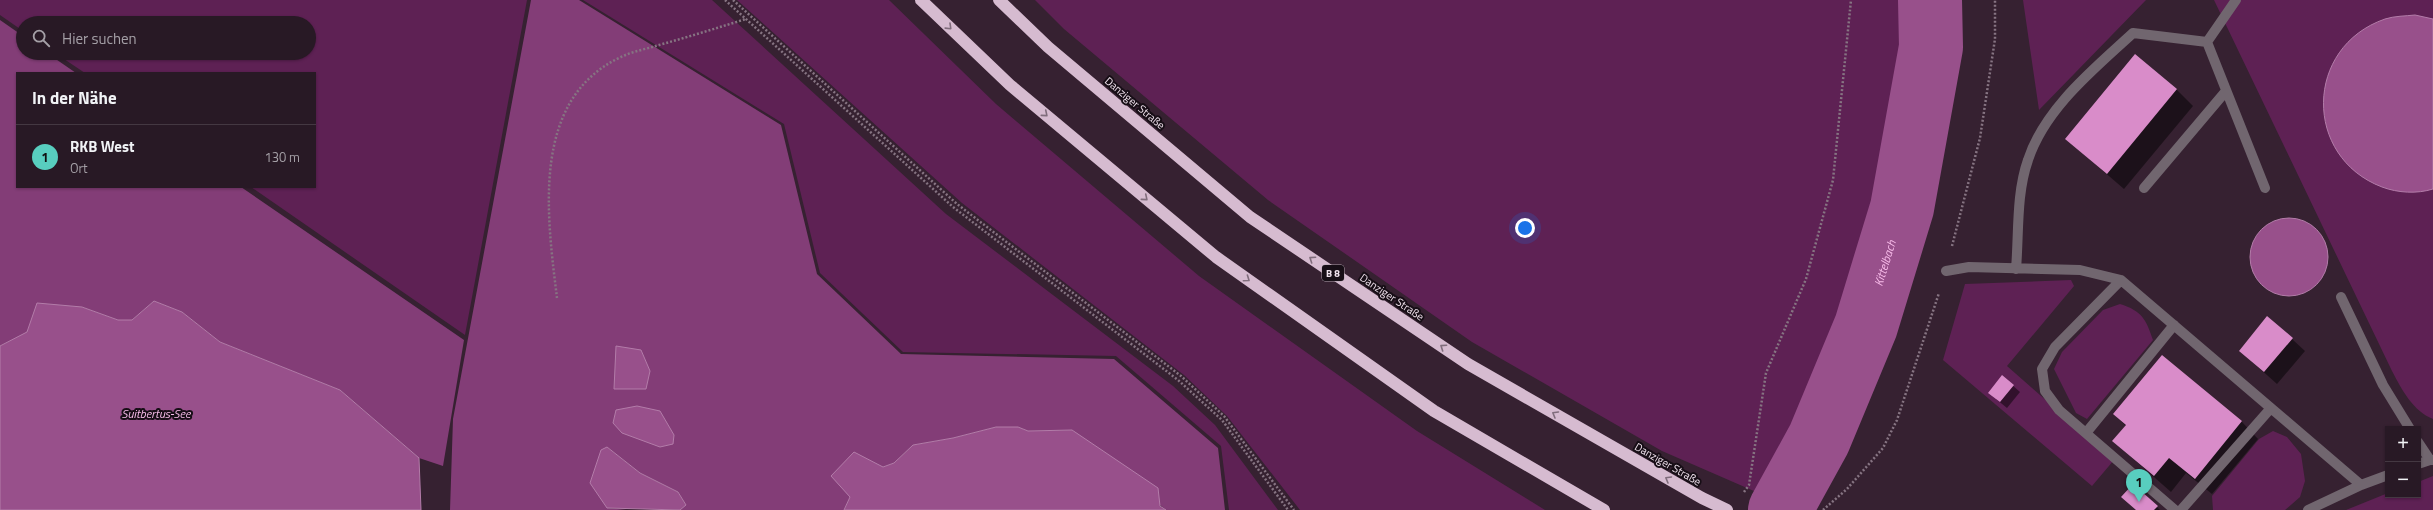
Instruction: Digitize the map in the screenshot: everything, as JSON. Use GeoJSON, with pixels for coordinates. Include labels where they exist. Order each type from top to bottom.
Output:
{"type":"FeatureCollection","features":[{"type":"Feature","properties":{"kind":"highway"},"geometry":{"type":"LineString","coordinates":[[921,0],[1010,85],[1216,257],[1434,411],[1604,510]]}},
{"type":"Feature","properties":{"kind":"highway","name":"Danziger Straße"},"geometry":{"type":"LineString","coordinates":[[999,0],[1048,47],[1250,218],[1468,364],[1702,498],[1727,510]]}},
{"type":"Feature","properties":{"kind":"lane"},"geometry":{"type":"LineString","coordinates":[[2207,42],[2236,0]]}},
{"type":"Feature","properties":{"kind":"lane"},"geometry":{"type":"LineString","coordinates":[[2016,269],[2021,193],[2028,160],[2044,126],[2085,77],[2134,33],[2207,42]]}},
{"type":"Feature","properties":{"kind":"lane"},"geometry":{"type":"LineString","coordinates":[[2207,42],[2265,188]]}},
{"type":"Feature","properties":{"kind":"lane"},"geometry":{"type":"LineString","coordinates":[[2144,188],[2226,91]]}},
{"type":"Feature","properties":{"kind":"lane"},"geometry":{"type":"LineString","coordinates":[[1946,271],[1969,267],[2080,270],[2121,280],[2361,485]]}},
{"type":"Feature","properties":{"kind":"lane"},"geometry":{"type":"LineString","coordinates":[[2121,280],[2055,347],[2042,370],[2045,390],[2059,410],[2175,510]]}},
{"type":"Feature","properties":{"kind":"lane"},"geometry":{"type":"LineString","coordinates":[[2341,297],[2383,385],[2408,426]]}},
{"type":"Feature","properties":{"kind":"lane"},"geometry":{"type":"LineString","coordinates":[[2086,433],[2174,325]]}},
{"type":"Feature","properties":{"kind":"lane"},"geometry":{"type":"LineString","coordinates":[[2181,510],[2271,408]]}},
{"type":"Feature","properties":{"kind":"lane"},"geometry":{"type":"LineString","coordinates":[[2421,446],[2432,460],[2421,463]]}},
{"type":"Feature","properties":{"kind":"lane"},"geometry":{"type":"LineString","coordinates":[[2308,510],[2361,485],[2385,476]]}},
{"type":"Feature","properties":{"kind":"path"},"geometry":{"type":"LineString","coordinates":[[725,0],[953,208],[1178,380],[1222,420],[1288,510]]}},
{"type":"Feature","properties":{"kind":"path"},"geometry":{"type":"LineString","coordinates":[[733,0],[957,204],[1181,376],[1224,416],[1294,510]]}},
{"type":"Feature","properties":{"kind":"path"},"geometry":{"type":"LineString","coordinates":[[1741,498],[1749,485],[1766,373],[1806,279],[1833,180],[1850,0]]}},
{"type":"Feature","properties":{"kind":"path"},"geometry":{"type":"LineString","coordinates":[[1823,510],[1847,489],[1883,448],[1897,420],[1946,271],[1980,138],[1995,39],[1995,0]]}},
{"type":"Feature","properties":{"kind":"path"},"geometry":{"type":"LineString","coordinates":[[557,298],[548,228],[549,163],[562,118],[588,77],[622,56],[747,19]]}},
{"type":"Feature","properties":{"kind":"shaded area"},"geometry":{"type":"Polygon","coordinates":[[[0,0],[527,0],[465,335],[252,188],[316,188],[316,72],[84,72],[66,60],[316,60],[316,16],[16,16],[16,26],[0,15],[0,0]]]}},
{"type":"Feature","properties":{"kind":"shaded area"},"geometry":{"type":"Polygon","coordinates":[[[531,0],[579,0],[781,125],[817,274],[901,354],[1114,359],[1218,448],[1225,510],[1166,510],[1072,430],[1028,431],[1018,427],[996,427],[953,438],[913,445],[894,463],[883,467],[850,497],[844,510],[680,510],[686,505],[678,492],[640,473],[607,447],[607,508],[627,510],[450,510],[453,419],[531,0]]]}},
{"type":"Feature","properties":{"kind":"shaded area"},"geometry":{"type":"Polygon","coordinates":[[[583,0],[712,0],[946,214],[1173,386],[1215,425],[1278,510],[1229,510],[1221,446],[1116,356],[903,352],[820,273],[784,124],[583,0]]]}},
{"type":"Feature","properties":{"kind":"shaded area"},"geometry":{"type":"Polygon","coordinates":[[[737,0],[889,0],[996,104],[1199,276],[1417,431],[1545,510],[1300,510],[1227,416],[1184,375],[962,203],[737,0]]]}},
{"type":"Feature","properties":{"kind":"shaded area"},"geometry":{"type":"Polygon","coordinates":[[[1035,0],[1921,0],[1922,47],[1892,206],[1856,320],[1810,430],[1770,498],[1662,451],[1472,342],[1268,200],[1064,29],[1035,0]]]}},
{"type":"Feature","properties":{"kind":"shaded area"},"geometry":{"type":"Polygon","coordinates":[[[2023,0],[2146,0],[2039,110],[2023,0]]]}},
{"type":"Feature","properties":{"kind":"shaded area"},"geometry":{"type":"Polygon","coordinates":[[[2214,0],[2433,0],[2433,419],[2420,411],[2414,405],[2404,392],[2392,371],[2214,0]]]}},
{"type":"Feature","properties":{"kind":"shaded area"},"geometry":{"type":"Polygon","coordinates":[[[0,20],[16,31],[16,60],[57,60],[75,72],[16,72],[16,188],[242,188],[464,340],[443,466],[419,458],[340,390],[220,342],[182,312],[154,301],[132,320],[118,320],[82,307],[0,346],[0,20]]]}},
{"type":"Feature","properties":{"kind":"shaded area"},"geometry":{"type":"Polygon","coordinates":[[[2071,280],[2074,286],[2007,366],[2114,460],[2092,486],[1943,360],[1965,284],[2071,280]]]}},
{"type":"Feature","properties":{"kind":"shaded area"},"geometry":{"type":"Polygon","coordinates":[[[2120,304],[2133,310],[2142,317],[2148,326],[2153,340],[2087,419],[2076,413],[2054,369],[2062,352],[2103,310],[2120,304]]]}},
{"type":"Feature","properties":{"kind":"shaded area"},"geometry":{"type":"Polygon","coordinates":[[[2273,431],[2287,437],[2301,454],[2305,481],[2300,497],[2285,510],[2213,510],[2212,496],[2259,439],[2273,431]]]}},
{"type":"Feature","properties":{"kind":"shaded area"},"geometry":{"type":"Polygon","coordinates":[[[2433,476],[2433,510],[2346,510],[2385,494],[2385,498],[2421,498],[2421,481],[2433,476]]]}},
{"type":"Feature","properties":{"kind":"water"},"geometry":{"type":"Polygon","coordinates":[[[2415,15],[2433,19],[2433,189],[2421,192],[2394,191],[2382,187],[2356,172],[2338,152],[2327,128],[2324,102],[2328,77],[2339,53],[2358,33],[2385,19],[2415,15]]]}},
{"type":"Feature","properties":{"kind":"water"},"geometry":{"type":"Polygon","coordinates":[[[2289,218],[2304,221],[2317,229],[2325,242],[2328,257],[2325,272],[2317,285],[2304,293],[2289,296],[2274,293],[2261,285],[2253,272],[2250,257],[2253,242],[2261,229],[2274,221],[2289,218]]]}},
{"type":"Feature","properties":{"kind":"water","name":"Suitbertus-See"},"geometry":{"type":"Polygon","coordinates":[[[154,301],[182,312],[220,342],[340,390],[419,458],[421,510],[0,510],[0,346],[27,332],[37,303],[82,307],[118,320],[132,320],[154,301]]]}},
{"type":"Feature","properties":{"kind":"water"},"geometry":{"type":"Polygon","coordinates":[[[616,346],[641,350],[650,371],[646,389],[614,389],[616,346]]]}},
{"type":"Feature","properties":{"kind":"water"},"geometry":{"type":"Polygon","coordinates":[[[637,406],[660,411],[674,435],[673,444],[660,447],[622,433],[613,423],[616,410],[637,406]]]}},
{"type":"Feature","properties":{"kind":"water"},"geometry":{"type":"Polygon","coordinates":[[[996,427],[1018,427],[1028,431],[1072,430],[1158,488],[1160,506],[1166,510],[844,510],[850,497],[831,476],[854,452],[883,467],[894,463],[913,445],[953,438],[996,427]]]}},
{"type":"Feature","properties":{"kind":"water"},"geometry":{"type":"Polygon","coordinates":[[[607,447],[640,473],[678,492],[686,505],[680,510],[607,508],[590,483],[601,450],[607,447]]]}},
{"type":"Feature","properties":{"kind":"building"},"geometry":{"type":"Polygon","coordinates":[[[2135,54],[2177,89],[2107,174],[2065,139],[2135,54]]]}},
{"type":"Feature","properties":{"kind":"building"},"geometry":{"type":"Polygon","coordinates":[[[2267,316],[2293,338],[2264,372],[2239,351],[2267,316]]]}},
{"type":"Feature","properties":{"kind":"building"},"geometry":{"type":"Polygon","coordinates":[[[2162,355],[2242,421],[2195,479],[2169,458],[2154,476],[2112,441],[2126,425],[2113,414],[2162,355]]]}},
{"type":"Feature","properties":{"kind":"building"},"geometry":{"type":"Polygon","coordinates":[[[2002,375],[2014,385],[2000,402],[1988,393],[2002,375]]]}},
{"type":"Feature","properties":{"kind":"building"},"geometry":{"type":"Polygon","coordinates":[[[2133,484],[2158,506],[2154,510],[2136,510],[2121,497],[2133,484]]]}},
{"type":"Feature","properties":{"kind":"waterway","name":"Kittelbach"},"geometry":{"type":"LineString","coordinates":[[1780,510],[1819,439],[1866,326],[1902,208],[1931,47],[1930,0]]}},
{"type":"Feature","properties":{"kind":"place","name":"RKB West"},"geometry":{"type":"Point","coordinates":[2139,502]}}]}
